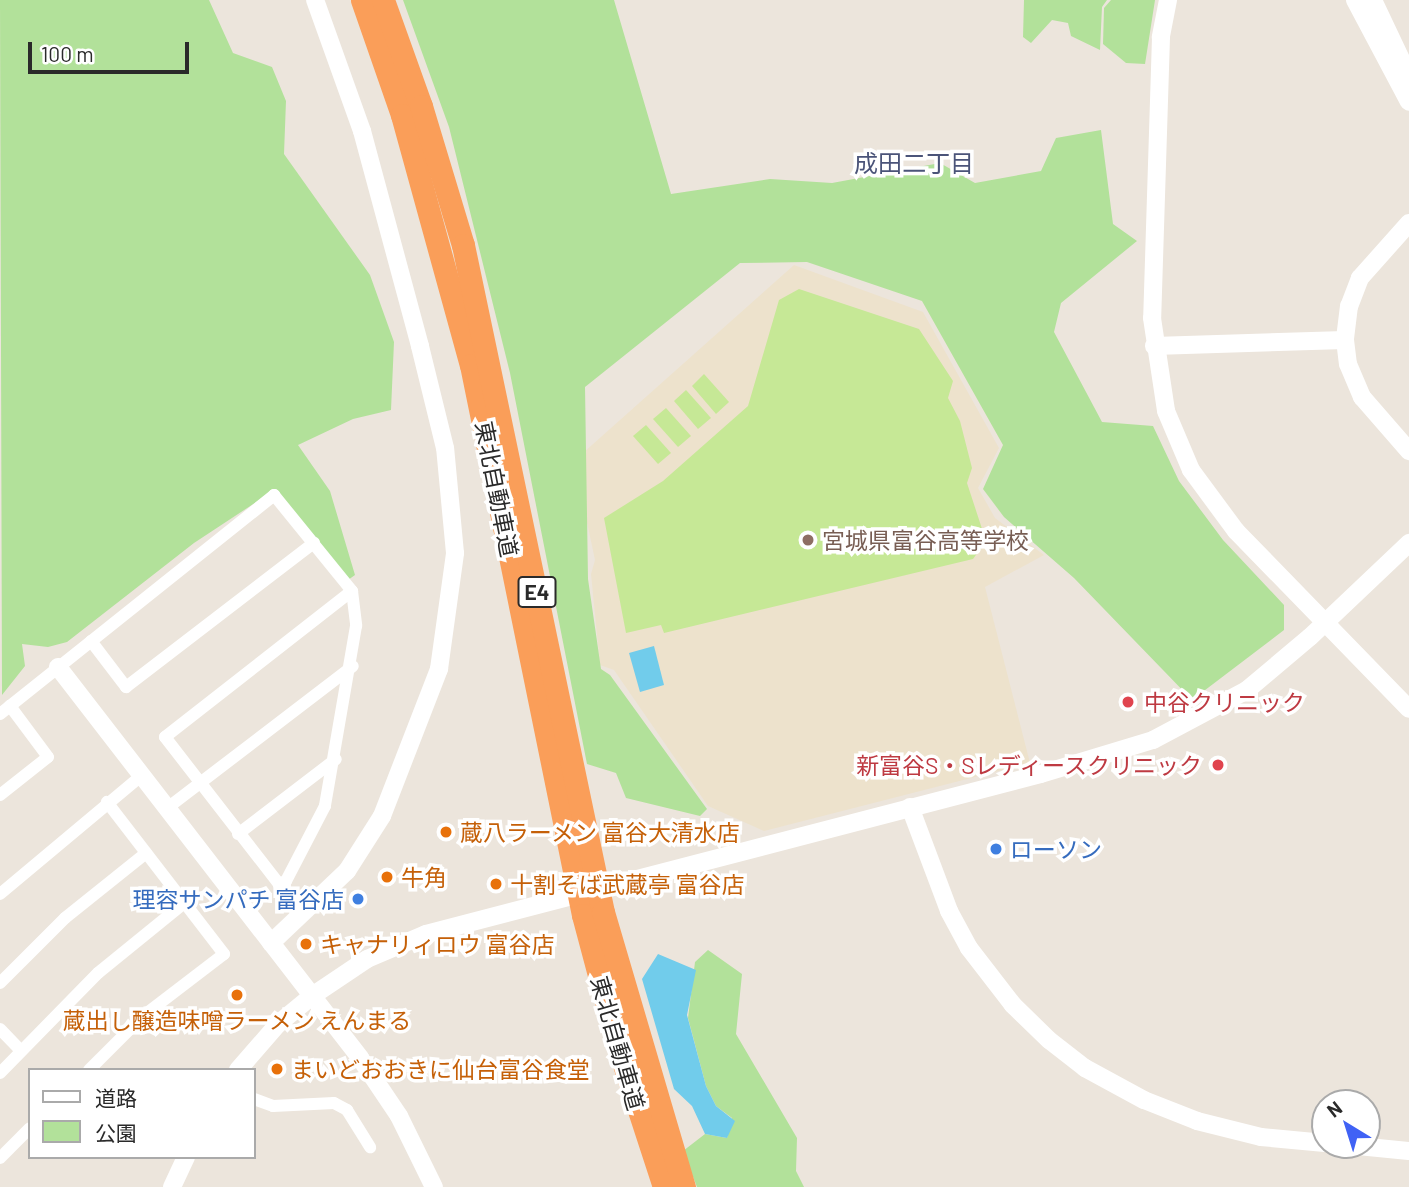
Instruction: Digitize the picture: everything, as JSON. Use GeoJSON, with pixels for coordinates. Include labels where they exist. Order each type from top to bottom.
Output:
{"type":"FeatureCollection","features":[{"type":"Feature","properties":{"kind":"highway"},"geometry":{"type":"LineString","coordinates":[[354,0],[402,115]]}},
{"type":"Feature","properties":{"kind":"highway","name":"東北自動車道"},"geometry":{"type":"LineString","coordinates":[[362,0],[402,115],[471,365],[583,915],[617,1043],[663,1187]]}},
{"type":"Feature","properties":{"kind":"highway","name":"東北自動車道"},"geometry":{"type":"LineString","coordinates":[[383,0],[421,106],[463,246],[603,912],[684,1187]]}},
{"type":"Feature","properties":{"kind":"street"},"geometry":{"type":"LineString","coordinates":[[271,943],[347,871],[382,816],[439,669],[455,553],[445,448],[420,346],[362,131],[315,0]]}},
{"type":"Feature","properties":{"kind":"street"},"geometry":{"type":"LineString","coordinates":[[1168,0],[1161,37],[1154,346],[1166,411],[1191,470],[1236,531],[1409,709]]}},
{"type":"Feature","properties":{"kind":"street"},"geometry":{"type":"LineString","coordinates":[[1355,0],[1409,102]]}},
{"type":"Feature","properties":{"kind":"street"},"geometry":{"type":"LineString","coordinates":[[1373,0],[1409,76]]}},
{"type":"Feature","properties":{"kind":"street"},"geometry":{"type":"LineString","coordinates":[[1409,223],[1360,278],[1349,306],[1345,340],[1349,365],[1362,397],[1409,451]]}},
{"type":"Feature","properties":{"kind":"street"},"geometry":{"type":"LineString","coordinates":[[1154,346],[1345,340]]}},
{"type":"Feature","properties":{"kind":"street"},"geometry":{"type":"LineString","coordinates":[[0,795],[48,757],[5,710],[274,495],[352,591],[356,626],[336,759],[316,831],[286,881],[279,884],[165,737],[352,591]]}},
{"type":"Feature","properties":{"kind":"street"},"geometry":{"type":"LineString","coordinates":[[240,1068],[278,1024],[312,996],[396,945],[541,902],[910,807],[1153,740],[1247,690],[1325,623],[1409,542]]}},
{"type":"Feature","properties":{"kind":"street"},"geometry":{"type":"LineString","coordinates":[[91,641],[126,687],[314,543]]}},
{"type":"Feature","properties":{"kind":"street"},"geometry":{"type":"LineString","coordinates":[[166,809],[352,666]]}},
{"type":"Feature","properties":{"kind":"street"},"geometry":{"type":"LineString","coordinates":[[58,667],[387,1096],[434,1187]]}},
{"type":"Feature","properties":{"kind":"street"},"geometry":{"type":"LineString","coordinates":[[238,834],[336,759]]}},
{"type":"Feature","properties":{"kind":"street"},"geometry":{"type":"LineString","coordinates":[[0,894],[141,776]]}},
{"type":"Feature","properties":{"kind":"street"},"geometry":{"type":"LineString","coordinates":[[91,1068],[144,1016],[224,954],[107,803]]}},
{"type":"Feature","properties":{"kind":"street"},"geometry":{"type":"LineString","coordinates":[[910,807],[949,911],[969,948],[1013,1005],[1049,1040],[1085,1068],[1144,1100],[1197,1121],[1261,1137],[1311,1142]]}},
{"type":"Feature","properties":{"kind":"street"},"geometry":{"type":"LineString","coordinates":[[0,983],[65,918],[146,853]]}},
{"type":"Feature","properties":{"kind":"street"},"geometry":{"type":"LineString","coordinates":[[0,1073],[98,973],[184,904]]}},
{"type":"Feature","properties":{"kind":"street"},"geometry":{"type":"LineString","coordinates":[[0,1029],[20,1050]]}},
{"type":"Feature","properties":{"kind":"street"},"geometry":{"type":"LineString","coordinates":[[256,1100],[273,1106],[334,1103],[347,1110],[370,1147]]}},
{"type":"Feature","properties":{"kind":"street"},"geometry":{"type":"LineString","coordinates":[[0,1158],[28,1130]]}},
{"type":"Feature","properties":{"kind":"street"},"geometry":{"type":"LineString","coordinates":[[1381,1149],[1409,1152]]}},
{"type":"Feature","properties":{"kind":"street"},"geometry":{"type":"LineString","coordinates":[[172,1187],[186,1159]]}},
{"type":"Feature","properties":{"kind":"shaded area","name":"宮城県富谷高等学校"},"geometry":{"type":"Polygon","coordinates":[[[794,265],[923,312],[999,448],[978,488],[995,518],[1044,555],[985,587],[1030,763],[764,831],[708,806],[614,670],[600,665],[591,574],[595,560],[574,461],[794,265]]]}},
{"type":"Feature","properties":{"kind":"green space"},"geometry":{"type":"Polygon","coordinates":[[[0,0],[209,0],[233,53],[272,67],[286,101],[284,154],[370,275],[394,342],[391,410],[353,419],[298,445],[330,491],[355,575],[348,580],[276,489],[194,543],[67,642],[48,647],[22,644],[25,666],[2,695],[0,0]]]}},
{"type":"Feature","properties":{"kind":"green space"},"geometry":{"type":"Polygon","coordinates":[[[403,0],[614,0],[671,194],[770,179],[832,183],[940,163],[975,183],[1041,171],[1056,138],[1101,130],[1113,224],[1137,241],[1061,303],[1054,332],[1102,422],[1153,426],[1179,481],[1223,540],[1284,605],[1284,630],[1192,700],[1074,578],[1004,517],[983,489],[1003,445],[922,301],[807,262],[740,263],[585,387],[588,579],[601,669],[610,675],[707,809],[700,816],[626,798],[616,773],[587,764],[510,373],[449,127],[403,0]]]}},
{"type":"Feature","properties":{"kind":"green space"},"geometry":{"type":"Polygon","coordinates":[[[1024,0],[1107,0],[1102,7],[1100,50],[1071,36],[1068,23],[1052,20],[1031,43],[1023,37],[1024,0]]]}},
{"type":"Feature","properties":{"kind":"green space"},"geometry":{"type":"Polygon","coordinates":[[[1111,0],[1155,0],[1145,64],[1126,63],[1103,44],[1104,8],[1111,0]]]}},
{"type":"Feature","properties":{"kind":"green space"},"geometry":{"type":"Polygon","coordinates":[[[799,289],[919,329],[953,381],[948,398],[960,421],[972,468],[967,483],[986,541],[973,559],[664,633],[661,625],[626,633],[604,518],[663,481],[748,406],[779,300],[799,289]]]}},
{"type":"Feature","properties":{"kind":"green space"},"geometry":{"type":"Polygon","coordinates":[[[704,374],[729,402],[716,414],[692,386],[704,374]]]}},
{"type":"Feature","properties":{"kind":"green space"},"geometry":{"type":"Polygon","coordinates":[[[686,390],[711,418],[698,429],[674,401],[686,390]]]}},
{"type":"Feature","properties":{"kind":"green space"},"geometry":{"type":"Polygon","coordinates":[[[666,408],[691,436],[678,447],[653,419],[666,408]]]}},
{"type":"Feature","properties":{"kind":"green space"},"geometry":{"type":"Polygon","coordinates":[[[646,425],[671,453],[658,464],[633,436],[646,425]]]}},
{"type":"Feature","properties":{"kind":"green space"},"geometry":{"type":"Polygon","coordinates":[[[708,950],[742,974],[736,1034],[797,1138],[796,1171],[804,1187],[697,1187],[683,1151],[705,1134],[727,1138],[732,1118],[716,1106],[706,1086],[688,1018],[695,962],[708,950]]]}},
{"type":"Feature","properties":{"kind":"water"},"geometry":{"type":"Polygon","coordinates":[[[654,646],[664,685],[640,692],[629,653],[654,646]]]}},
{"type":"Feature","properties":{"kind":"water"},"geometry":{"type":"Polygon","coordinates":[[[658,954],[696,970],[687,1015],[706,1086],[716,1106],[735,1121],[727,1138],[705,1134],[692,1106],[674,1089],[642,979],[658,954]]]}},
{"type":"Feature","properties":{"kind":"place","name":"宮城県富谷高等学校"},"geometry":{"type":"Point","coordinates":[808,540]}},
{"type":"Feature","properties":{"kind":"place","name":"中谷クリニック"},"geometry":{"type":"Point","coordinates":[1128,702]}},
{"type":"Feature","properties":{"kind":"place","name":"新富谷S・Sレディースクリニック"},"geometry":{"type":"Point","coordinates":[1218,765]}},
{"type":"Feature","properties":{"kind":"place","name":"蔵八ラーメン 富谷大清水店"},"geometry":{"type":"Point","coordinates":[446,832]}},
{"type":"Feature","properties":{"kind":"place","name":"ローソン"},"geometry":{"type":"Point","coordinates":[996,849]}},
{"type":"Feature","properties":{"kind":"place","name":"牛角"},"geometry":{"type":"Point","coordinates":[387,877]}},
{"type":"Feature","properties":{"kind":"place","name":"十割そば武蔵亭 富谷店"},"geometry":{"type":"Point","coordinates":[496,884]}},
{"type":"Feature","properties":{"kind":"place","name":"理容サンパチ 富谷店"},"geometry":{"type":"Point","coordinates":[358,899]}},
{"type":"Feature","properties":{"kind":"place","name":"キャナリィロウ 富谷店"},"geometry":{"type":"Point","coordinates":[306,944]}},
{"type":"Feature","properties":{"kind":"place","name":"蔵出し醸造味噌ラーメン えんまる"},"geometry":{"type":"Point","coordinates":[237,995]}},
{"type":"Feature","properties":{"kind":"place","name":"まいどおおきに仙台富谷食堂"},"geometry":{"type":"Point","coordinates":[277,1069]}},
{"type":"Feature","properties":{"kind":"district","name":"成田二丁目"},"geometry":{"type":"Point","coordinates":[914,163]}}]}
